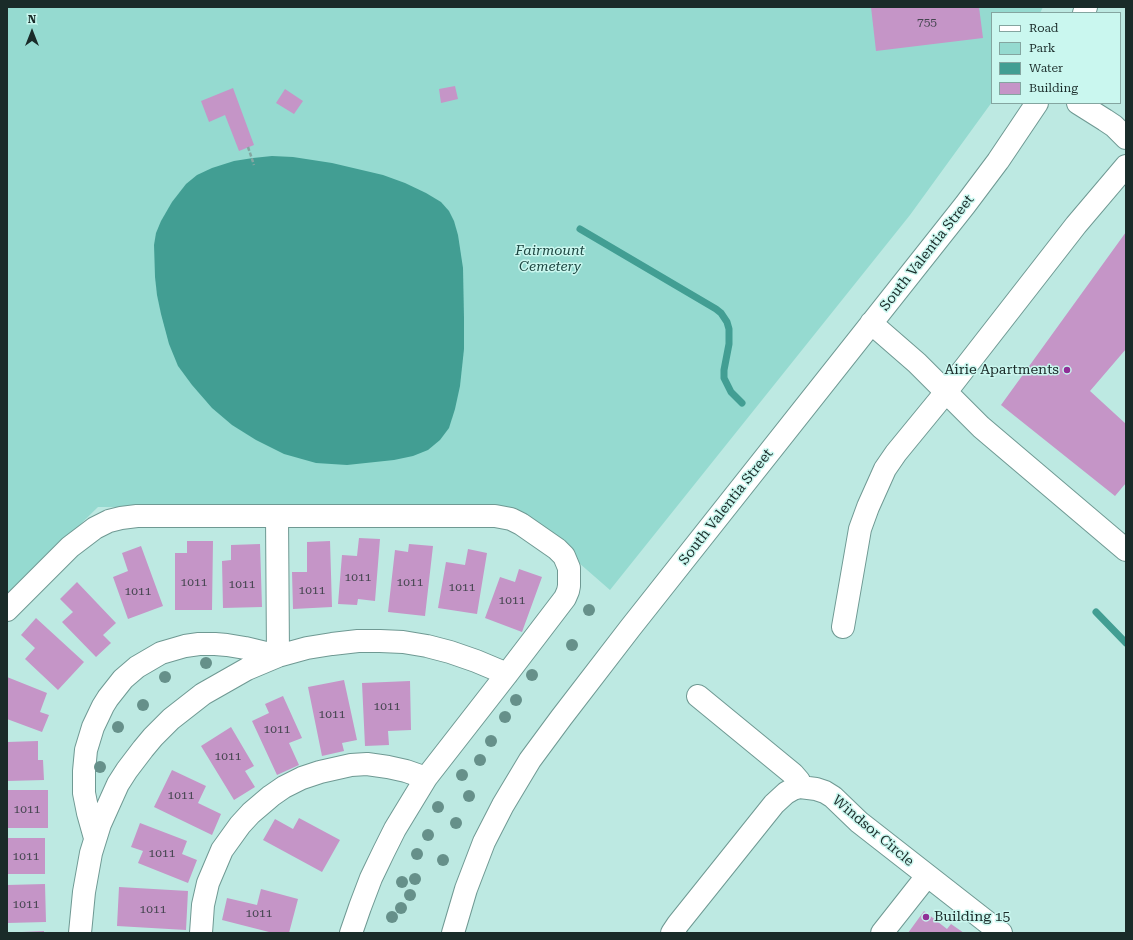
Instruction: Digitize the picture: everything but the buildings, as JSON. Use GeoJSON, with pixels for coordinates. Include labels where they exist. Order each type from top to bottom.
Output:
{"type":"FeatureCollection","features":[{"type":"Feature","properties":{"kind":"street","name":"South Valentia Street"},"geometry":{"type":"LineString","coordinates":[[454,933],[466,889],[484,842],[503,805],[530,760],[631,627],[995,165],[1036,104]]}},
{"type":"Feature","properties":{"kind":"street"},"geometry":{"type":"LineString","coordinates":[[1080,104],[1110,123],[1126,138]]}},
{"type":"Feature","properties":{"kind":"street"},"geometry":{"type":"LineString","coordinates":[[843,627],[860,529],[885,469],[896,453],[946,392],[1076,225],[1126,166]]}},
{"type":"Feature","properties":{"kind":"street"},"geometry":{"type":"LineString","coordinates":[[871,323],[907,354],[991,436],[1126,550]]}},
{"type":"Feature","properties":{"kind":"street"},"geometry":{"type":"LineString","coordinates":[[7,610],[70,547],[95,528],[109,521],[137,516],[495,516],[511,519],[526,527],[557,549],[564,556],[569,568],[570,584],[565,598],[426,778],[395,829],[372,878],[351,933]]}},
{"type":"Feature","properties":{"kind":"street"},"geometry":{"type":"LineString","coordinates":[[277,516],[278,656]]}},
{"type":"Feature","properties":{"kind":"street"},"geometry":{"type":"LineString","coordinates":[[80,933],[84,892],[95,838],[112,797],[127,770],[143,749],[171,719],[203,694],[221,683],[247,669],[278,656],[307,648],[358,641],[403,642],[427,646],[476,661],[507,674]]}},
{"type":"Feature","properties":{"kind":"street"},"geometry":{"type":"LineString","coordinates":[[95,838],[84,793],[84,765],[86,750],[93,728],[103,706],[124,679],[137,667],[161,653],[185,646],[200,644],[227,645],[278,656]]}},
{"type":"Feature","properties":{"kind":"street"},"geometry":{"type":"LineString","coordinates":[[672,933],[774,804],[786,793],[800,787],[799,781],[793,774],[698,696]]}},
{"type":"Feature","properties":{"kind":"street"},"geometry":{"type":"LineString","coordinates":[[201,933],[203,905],[208,883],[222,850],[250,813],[284,787],[302,778],[320,772],[351,765],[367,764],[383,766],[406,771],[426,778]]}},
{"type":"Feature","properties":{"kind":"street","name":"Windsor Circle"},"geometry":{"type":"LineString","coordinates":[[800,787],[816,789],[833,797],[859,822],[1001,933]]}},
{"type":"Feature","properties":{"kind":"street"},"geometry":{"type":"LineString","coordinates":[[882,933],[927,876]]}},
{"type":"Feature","properties":{"kind":"path"},"geometry":{"type":"LineString","coordinates":[[248,147],[254,165]]}},
{"type":"Feature","properties":{"kind":"green space","name":"Fairmount Cemetery"},"geometry":{"type":"Polygon","coordinates":[[[7,7],[1043,7],[1040,12],[991,12],[991,103],[910,215],[610,590],[516,508],[98,507],[7,596],[7,7]]]}},
{"type":"Feature","properties":{"kind":"water"},"geometry":{"type":"Polygon","coordinates":[[[272,156],[293,157],[332,163],[383,175],[426,193],[441,202],[449,211],[458,235],[463,268],[464,349],[460,386],[449,428],[440,440],[428,450],[413,456],[394,460],[347,465],[316,463],[284,454],[256,440],[232,425],[212,408],[178,366],[169,344],[157,295],[154,245],[156,233],[161,221],[172,202],[186,184],[197,175],[212,168],[234,161],[272,156]]]}},
{"type":"Feature","properties":{"kind":"waterway"},"geometry":{"type":"LineString","coordinates":[[580,229],[721,313],[727,322],[729,329],[729,344],[724,378],[731,392],[742,403]]}},
{"type":"Feature","properties":{"kind":"waterway"},"geometry":{"type":"LineString","coordinates":[[1096,612],[1126,643]]}},
{"type":"Feature","properties":{"kind":"place","name":"Airie Apartments"},"geometry":{"type":"Point","coordinates":[1067,370]}},
{"type":"Feature","properties":{"kind":"place","name":"Building 15"},"geometry":{"type":"Point","coordinates":[926,917]}}]}
